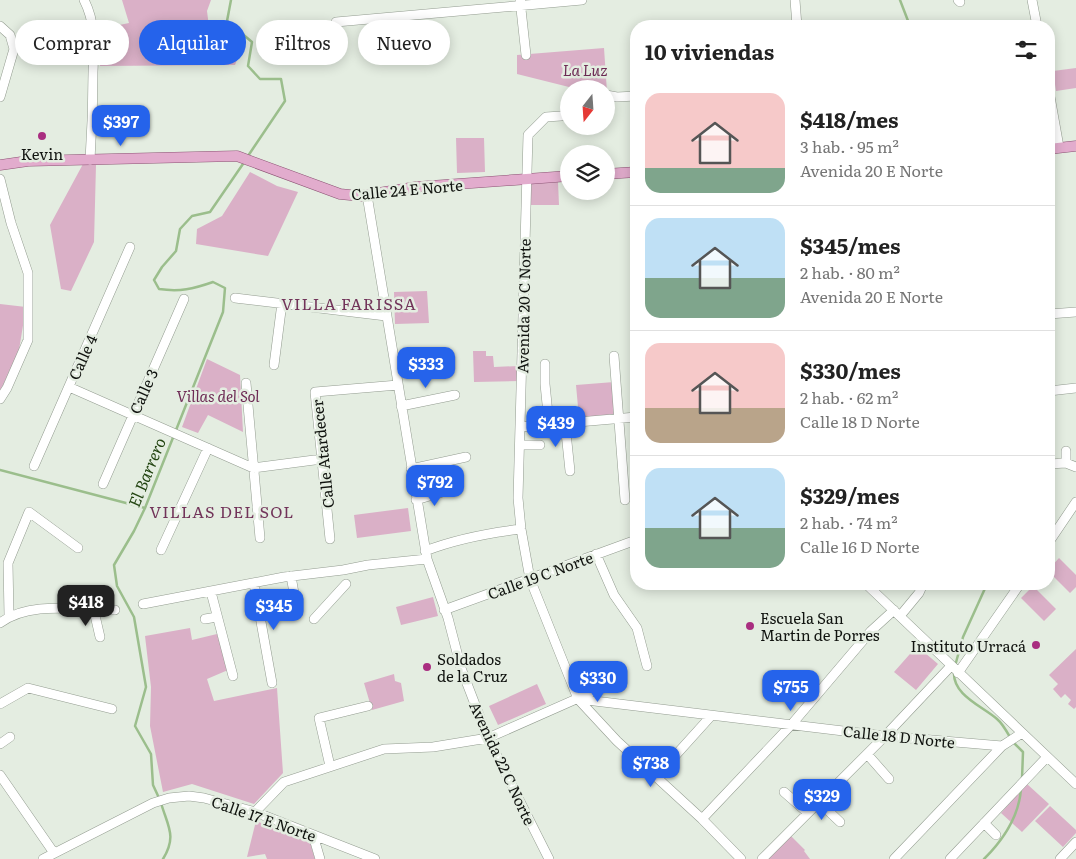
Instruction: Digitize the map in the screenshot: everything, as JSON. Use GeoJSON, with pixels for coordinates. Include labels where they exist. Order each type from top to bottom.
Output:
{"type":"FeatureCollection","features":[{"type":"Feature","properties":{"kind":"main road"},"geometry":{"type":"LineString","coordinates":[[1055,148],[1076,146]]}},
{"type":"Feature","properties":{"kind":"main road","name":"Calle 24 E Norte"},"geometry":{"type":"LineString","coordinates":[[0,165],[28,161],[237,156],[340,194],[360,196],[416,187],[560,177]]}},
{"type":"Feature","properties":{"kind":"main road"},"geometry":{"type":"LineString","coordinates":[[615,173],[630,172]]}},
{"type":"Feature","properties":{"kind":"street"},"geometry":{"type":"LineString","coordinates":[[84,0],[94,32],[90,160]]}},
{"type":"Feature","properties":{"kind":"street"},"geometry":{"type":"LineString","coordinates":[[348,21],[521,2],[582,0]]}},
{"type":"Feature","properties":{"kind":"street"},"geometry":{"type":"LineString","coordinates":[[796,0],[798,20]]}},
{"type":"Feature","properties":{"kind":"street"},"geometry":{"type":"LineString","coordinates":[[1032,0],[1036,20]]}},
{"type":"Feature","properties":{"kind":"street"},"geometry":{"type":"LineString","coordinates":[[521,2],[526,55]]}},
{"type":"Feature","properties":{"kind":"street"},"geometry":{"type":"LineString","coordinates":[[0,26],[10,36],[14,49],[0,97]]}},
{"type":"Feature","properties":{"kind":"street"},"geometry":{"type":"LineString","coordinates":[[615,97],[630,96]]}},
{"type":"Feature","properties":{"kind":"street","name":"Avenida 20 C Norte"},"geometry":{"type":"LineString","coordinates":[[560,116],[546,116],[528,134],[518,498],[521,529],[530,579],[578,700],[617,741],[702,819],[741,859]]}},
{"type":"Feature","properties":{"kind":"street"},"geometry":{"type":"LineString","coordinates":[[0,179],[11,223],[28,273],[28,340],[7,388],[0,399]]}},
{"type":"Feature","properties":{"kind":"street","name":"Avenida 22 C Norte"},"geometry":{"type":"LineString","coordinates":[[367,195],[426,555],[461,668],[488,738],[549,859]]}},
{"type":"Feature","properties":{"kind":"street","name":"Calle 4"},"geometry":{"type":"LineString","coordinates":[[34,466],[130,248]]}},
{"type":"Feature","properties":{"kind":"street","name":"Calle 3"},"geometry":{"type":"LineString","coordinates":[[103,484],[184,298]]}},
{"type":"Feature","properties":{"kind":"street"},"geometry":{"type":"LineString","coordinates":[[235,298],[386,316]]}},
{"type":"Feature","properties":{"kind":"street"},"geometry":{"type":"LineString","coordinates":[[274,365],[282,303]]}},
{"type":"Feature","properties":{"kind":"street"},"geometry":{"type":"LineString","coordinates":[[1055,314],[1076,312]]}},
{"type":"Feature","properties":{"kind":"street"},"geometry":{"type":"LineString","coordinates":[[614,356],[625,500]]}},
{"type":"Feature","properties":{"kind":"street"},"geometry":{"type":"LineString","coordinates":[[545,364],[549,424]]}},
{"type":"Feature","properties":{"kind":"street"},"geometry":{"type":"LineString","coordinates":[[246,384],[260,538]]}},
{"type":"Feature","properties":{"kind":"street","name":"Calle Atardecer"},"geometry":{"type":"LineString","coordinates":[[330,538],[315,392],[398,385]]}},
{"type":"Feature","properties":{"kind":"street"},"geometry":{"type":"LineString","coordinates":[[69,387],[253,468],[322,459]]}},
{"type":"Feature","properties":{"kind":"street"},"geometry":{"type":"LineString","coordinates":[[1055,390],[1076,388]]}},
{"type":"Feature","properties":{"kind":"street"},"geometry":{"type":"LineString","coordinates":[[401,406],[455,395]]}},
{"type":"Feature","properties":{"kind":"street"},"geometry":{"type":"LineString","coordinates":[[520,427],[630,417]]}},
{"type":"Feature","properties":{"kind":"street"},"geometry":{"type":"LineString","coordinates":[[565,423],[570,471]]}},
{"type":"Feature","properties":{"kind":"street"},"geometry":{"type":"LineString","coordinates":[[520,445],[540,445]]}},
{"type":"Feature","properties":{"kind":"street"},"geometry":{"type":"LineString","coordinates":[[161,550],[208,448]]}},
{"type":"Feature","properties":{"kind":"street"},"geometry":{"type":"LineString","coordinates":[[1066,451],[1066,463]]}},
{"type":"Feature","properties":{"kind":"street"},"geometry":{"type":"LineString","coordinates":[[411,469],[466,457]]}},
{"type":"Feature","properties":{"kind":"street"},"geometry":{"type":"LineString","coordinates":[[1055,464],[1066,463],[1076,467]]}},
{"type":"Feature","properties":{"kind":"street"},"geometry":{"type":"LineString","coordinates":[[416,500],[446,491]]}},
{"type":"Feature","properties":{"kind":"street"},"geometry":{"type":"LineString","coordinates":[[1055,533],[1076,502]]}},
{"type":"Feature","properties":{"kind":"street"},"geometry":{"type":"LineString","coordinates":[[9,616],[8,563],[29,512],[78,548]]}},
{"type":"Feature","properties":{"kind":"street"},"geometry":{"type":"LineString","coordinates":[[143,604],[291,576],[342,570],[426,555],[448,542],[521,529]]}},
{"type":"Feature","properties":{"kind":"street","name":"Calle 19 C Norte"},"geometry":{"type":"LineString","coordinates":[[444,610],[630,542]]}},
{"type":"Feature","properties":{"kind":"street"},"geometry":{"type":"LineString","coordinates":[[596,554],[614,595],[637,628],[647,666]]}},
{"type":"Feature","properties":{"kind":"street"},"geometry":{"type":"LineString","coordinates":[[291,576],[297,610]]}},
{"type":"Feature","properties":{"kind":"street"},"geometry":{"type":"LineString","coordinates":[[254,583],[272,683]]}},
{"type":"Feature","properties":{"kind":"street"},"geometry":{"type":"LineString","coordinates":[[314,619],[346,584]]}},
{"type":"Feature","properties":{"kind":"street"},"geometry":{"type":"LineString","coordinates":[[872,590],[1076,784]]}},
{"type":"Feature","properties":{"kind":"street"},"geometry":{"type":"LineString","coordinates":[[702,819],[792,724],[846,658],[871,631],[897,613],[920,590]]}},
{"type":"Feature","properties":{"kind":"street"},"geometry":{"type":"LineString","coordinates":[[762,859],[885,736],[955,670],[1015,590]]}},
{"type":"Feature","properties":{"kind":"street"},"geometry":{"type":"LineString","coordinates":[[210,592],[233,676]]}},
{"type":"Feature","properties":{"kind":"street"},"geometry":{"type":"LineString","coordinates":[[0,623],[9,616],[20,612],[70,608],[94,611],[115,610]]}},
{"type":"Feature","properties":{"kind":"street"},"geometry":{"type":"LineString","coordinates":[[94,611],[100,637]]}},
{"type":"Feature","properties":{"kind":"street"},"geometry":{"type":"LineString","coordinates":[[205,619],[217,617]]}},
{"type":"Feature","properties":{"kind":"street"},"geometry":{"type":"LineString","coordinates":[[578,700],[608,685]]}},
{"type":"Feature","properties":{"kind":"street"},"geometry":{"type":"LineString","coordinates":[[0,704],[28,688],[112,709]]}},
{"type":"Feature","properties":{"kind":"street","name":"Calle 18 D Norte"},"geometry":{"type":"LineString","coordinates":[[255,812],[284,782],[330,766],[384,749],[433,747],[488,738],[578,700],[885,736],[1002,746]]}},
{"type":"Feature","properties":{"kind":"street"},"geometry":{"type":"LineString","coordinates":[[330,766],[320,718],[368,706]]}},
{"type":"Feature","properties":{"kind":"street"},"geometry":{"type":"LineString","coordinates":[[656,777],[711,716]]}},
{"type":"Feature","properties":{"kind":"street"},"geometry":{"type":"LineString","coordinates":[[894,859],[1002,746],[1022,733]]}},
{"type":"Feature","properties":{"kind":"street"},"geometry":{"type":"LineString","coordinates":[[0,744],[10,737]]}},
{"type":"Feature","properties":{"kind":"street"},"geometry":{"type":"LineString","coordinates":[[867,754],[889,779]]}},
{"type":"Feature","properties":{"kind":"street"},"geometry":{"type":"LineString","coordinates":[[950,859],[1047,757]]}},
{"type":"Feature","properties":{"kind":"street"},"geometry":{"type":"LineString","coordinates":[[2,780],[54,853]]}},
{"type":"Feature","properties":{"kind":"street"},"geometry":{"type":"LineString","coordinates":[[784,792],[808,813]]}},
{"type":"Feature","properties":{"kind":"street","name":"Calle 17 E Norte"},"geometry":{"type":"LineString","coordinates":[[43,859],[153,803],[169,798],[198,796],[255,812],[375,859]]}},
{"type":"Feature","properties":{"kind":"street"},"geometry":{"type":"LineString","coordinates":[[819,802],[840,822]]}},
{"type":"Feature","properties":{"kind":"street"},"geometry":{"type":"LineString","coordinates":[[984,823],[996,835]]}},
{"type":"Feature","properties":{"kind":"street"},"geometry":{"type":"LineString","coordinates":[[313,835],[320,859]]}},
{"type":"Feature","properties":{"kind":"street"},"geometry":{"type":"LineString","coordinates":[[1060,859],[1076,842]]}},
{"type":"Feature","properties":{"kind":"green space"},"geometry":{"type":"Polygon","coordinates":[[[122,0],[211,0],[207,11],[208,20],[139,20],[139,65],[235,65],[100,66],[129,65],[128,20],[122,0]]]}},
{"type":"Feature","properties":{"kind":"green space","name":"La Luz"},"geometry":{"type":"Polygon","coordinates":[[[604,48],[606,80],[560,80],[560,85],[517,74],[517,55],[604,48]]]}},
{"type":"Feature","properties":{"kind":"green space"},"geometry":{"type":"Polygon","coordinates":[[[1076,68],[1076,88],[1056,91],[1055,71],[1076,68]]]}},
{"type":"Feature","properties":{"kind":"green space"},"geometry":{"type":"Polygon","coordinates":[[[456,138],[484,138],[485,172],[457,173],[456,138]]]}},
{"type":"Feature","properties":{"kind":"green space"},"geometry":{"type":"Polygon","coordinates":[[[83,164],[96,165],[94,242],[71,291],[61,289],[50,225],[83,164]]]}},
{"type":"Feature","properties":{"kind":"green space"},"geometry":{"type":"Polygon","coordinates":[[[250,172],[277,186],[298,192],[268,256],[196,244],[197,229],[222,216],[250,172]]]}},
{"type":"Feature","properties":{"kind":"green space"},"geometry":{"type":"Polygon","coordinates":[[[558,182],[559,205],[531,205],[531,183],[558,182]]]}},
{"type":"Feature","properties":{"kind":"green space"},"geometry":{"type":"Polygon","coordinates":[[[427,291],[429,323],[395,324],[394,292],[427,291]]]}},
{"type":"Feature","properties":{"kind":"green space"},"geometry":{"type":"Polygon","coordinates":[[[0,304],[26,307],[19,350],[0,392],[0,304]]]}},
{"type":"Feature","properties":{"kind":"green space"},"geometry":{"type":"Polygon","coordinates":[[[473,351],[486,351],[486,356],[493,356],[494,367],[519,366],[520,381],[474,382],[473,351]]]}},
{"type":"Feature","properties":{"kind":"green space","name":"Villas del Sol"},"geometry":{"type":"Polygon","coordinates":[[[207,359],[240,375],[243,432],[208,415],[198,433],[182,427],[207,359]]]}},
{"type":"Feature","properties":{"kind":"green space"},"geometry":{"type":"Polygon","coordinates":[[[614,382],[616,415],[579,418],[576,385],[614,382]]]}},
{"type":"Feature","properties":{"kind":"green space"},"geometry":{"type":"Polygon","coordinates":[[[408,508],[411,531],[357,538],[354,515],[408,508]]]}},
{"type":"Feature","properties":{"kind":"green space"},"geometry":{"type":"Polygon","coordinates":[[[1059,558],[1076,575],[1076,587],[1070,593],[1055,578],[1055,562],[1059,558]]]}},
{"type":"Feature","properties":{"kind":"green space"},"geometry":{"type":"Polygon","coordinates":[[[1029,590],[1037,590],[1056,609],[1044,621],[1021,598],[1029,590]]]}},
{"type":"Feature","properties":{"kind":"green space"},"geometry":{"type":"Polygon","coordinates":[[[433,597],[438,616],[401,625],[396,607],[433,597]]]}},
{"type":"Feature","properties":{"kind":"green space"},"geometry":{"type":"Polygon","coordinates":[[[190,628],[192,640],[217,634],[228,670],[207,679],[214,701],[277,688],[283,773],[254,804],[192,784],[163,792],[150,726],[151,687],[145,636],[190,628]]]}},
{"type":"Feature","properties":{"kind":"green space"},"geometry":{"type":"Polygon","coordinates":[[[917,646],[938,664],[916,690],[894,672],[917,646]]]}},
{"type":"Feature","properties":{"kind":"green space"},"geometry":{"type":"Polygon","coordinates":[[[1076,649],[1076,707],[1074,709],[1068,704],[1071,700],[1065,694],[1061,698],[1053,689],[1058,684],[1049,675],[1076,649]]]}},
{"type":"Feature","properties":{"kind":"green space"},"geometry":{"type":"Polygon","coordinates":[[[394,674],[395,681],[401,683],[404,701],[372,710],[364,683],[394,674]]]}},
{"type":"Feature","properties":{"kind":"green space"},"geometry":{"type":"Polygon","coordinates":[[[537,684],[546,704],[498,725],[489,706],[537,684]]]}},
{"type":"Feature","properties":{"kind":"green space"},"geometry":{"type":"Polygon","coordinates":[[[1027,784],[1049,804],[1022,832],[1001,813],[1027,784]]]}},
{"type":"Feature","properties":{"kind":"green space"},"geometry":{"type":"Polygon","coordinates":[[[1050,806],[1076,830],[1076,833],[1063,847],[1035,821],[1050,806]]]}},
{"type":"Feature","properties":{"kind":"green space"},"geometry":{"type":"Polygon","coordinates":[[[256,821],[310,842],[315,859],[267,859],[265,854],[247,857],[256,821]]]}},
{"type":"Feature","properties":{"kind":"green space"},"geometry":{"type":"Polygon","coordinates":[[[791,836],[805,850],[810,859],[768,859],[791,836]]]}},
{"type":"Feature","properties":{"kind":"waterway","name":"El Barrero"},"geometry":{"type":"LineString","coordinates":[[231,0],[227,21],[252,42],[248,66],[260,79],[281,79],[285,101],[248,156]]}},
{"type":"Feature","properties":{"kind":"waterway"},"geometry":{"type":"LineString","coordinates":[[900,0],[908,20]]}},
{"type":"Feature","properties":{"kind":"waterway","name":"El Barrero"},"geometry":{"type":"LineString","coordinates":[[159,798],[153,785],[151,754],[135,726],[146,687],[134,617],[117,586],[114,565],[145,508],[223,312],[225,288],[213,282],[193,288],[173,290],[159,289],[154,280],[176,251],[180,229],[192,216],[210,212],[245,161]]}},
{"type":"Feature","properties":{"kind":"waterway"},"geometry":{"type":"LineString","coordinates":[[0,470],[145,508]]}},
{"type":"Feature","properties":{"kind":"waterway"},"geometry":{"type":"LineString","coordinates":[[955,666],[963,637],[984,590]]}},
{"type":"Feature","properties":{"kind":"waterway"},"geometry":{"type":"LineString","coordinates":[[954,671],[958,687],[963,693],[999,721],[1011,739]]}},
{"type":"Feature","properties":{"kind":"waterway"},"geometry":{"type":"LineString","coordinates":[[1012,741],[1023,752],[1022,779]]}},
{"type":"Feature","properties":{"kind":"waterway"},"geometry":{"type":"LineString","coordinates":[[984,859],[998,844],[1009,827],[1017,809],[1021,789]]}},
{"type":"Feature","properties":{"kind":"waterway","name":"El Barrero"},"geometry":{"type":"LineString","coordinates":[[161,803],[170,831],[170,844],[163,859]]}},
{"type":"Feature","properties":{"kind":"place","name":"Kevin"},"geometry":{"type":"Point","coordinates":[42,136]}},
{"type":"Feature","properties":{"kind":"place","name":"Escuela San Martin de Porres"},"geometry":{"type":"Point","coordinates":[750,626]}},
{"type":"Feature","properties":{"kind":"place","name":"Instituto Urracá"},"geometry":{"type":"Point","coordinates":[1036,645]}},
{"type":"Feature","properties":{"kind":"place","name":"Soldados de la Cruz"},"geometry":{"type":"Point","coordinates":[427,667]}},
{"type":"Feature","properties":{"kind":"district","name":"VILLA FARISSA"},"geometry":{"type":"Point","coordinates":[349,303]}},
{"type":"Feature","properties":{"kind":"district","name":"VILLAS DEL SOL"},"geometry":{"type":"Point","coordinates":[222,511]}}]}
